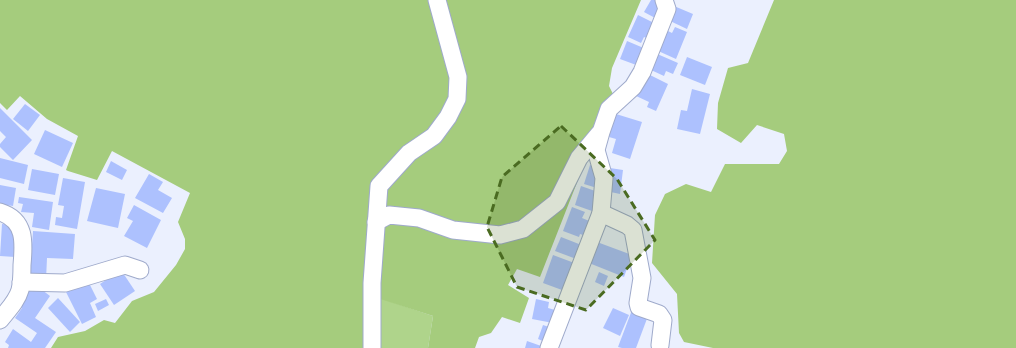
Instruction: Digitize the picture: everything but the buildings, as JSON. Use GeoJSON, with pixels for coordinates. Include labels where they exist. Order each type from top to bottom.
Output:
{"type":"FeatureCollection","features":[{"type":"Feature","properties":{"kind":"street"},"geometry":{"type":"LineString","coordinates":[[372,348],[372,283],[379,186],[408,153],[434,136],[448,117],[457,99],[458,78],[438,0]]}},
{"type":"Feature","properties":{"kind":"street"},"geometry":{"type":"LineString","coordinates":[[550,348],[601,213],[604,178],[596,150],[601,132],[609,110],[633,87],[642,72],[667,9],[664,0]]}},
{"type":"Feature","properties":{"kind":"street"},"geometry":{"type":"LineString","coordinates":[[376,222],[389,215],[419,218],[453,230],[500,235],[523,229],[557,202],[579,158],[601,132]]}},
{"type":"Feature","properties":{"kind":"street"},"geometry":{"type":"LineString","coordinates":[[601,213],[628,225],[633,230],[642,278],[638,302],[639,307],[659,314],[663,320],[660,345]]}},
{"type":"Feature","properties":{"kind":"street"},"geometry":{"type":"LineString","coordinates":[[0,320],[17,298],[21,282],[24,240],[19,226],[3,215]]}},
{"type":"Feature","properties":{"kind":"street"},"geometry":{"type":"LineString","coordinates":[[21,282],[65,283],[125,265],[140,270]]}},
{"type":"Feature","properties":{"kind":"highlighted area"},"geometry":{"type":"Polygon","coordinates":[[[561,126],[617,179],[655,240],[586,310],[517,287],[487,227],[502,177],[561,126]]]}},
{"type":"Feature","properties":{"kind":"green space"},"geometry":{"type":"Polygon","coordinates":[[[0,0],[641,0],[612,68],[609,86],[614,96],[587,157],[540,277],[517,269],[508,285],[529,298],[520,323],[502,317],[491,333],[479,337],[475,348],[428,348],[433,316],[371,296],[374,348],[51,348],[58,337],[85,331],[104,320],[115,323],[132,301],[154,292],[176,265],[185,249],[185,239],[178,222],[190,193],[112,151],[97,180],[68,171],[66,170],[78,136],[47,119],[20,96],[7,110],[0,103],[0,0]]]}},
{"type":"Feature","properties":{"kind":"green space"},"geometry":{"type":"Polygon","coordinates":[[[774,0],[1016,0],[1016,348],[713,348],[684,342],[679,333],[677,294],[652,263],[655,215],[665,194],[686,184],[711,192],[725,164],[779,164],[787,151],[784,134],[757,125],[741,143],[717,129],[718,103],[728,68],[748,63],[774,0]]]}},
{"type":"Feature","properties":{"kind":"green space"},"geometry":{"type":"Polygon","coordinates":[[[371,295],[433,316],[428,348],[374,348],[371,295]]]}}]}
